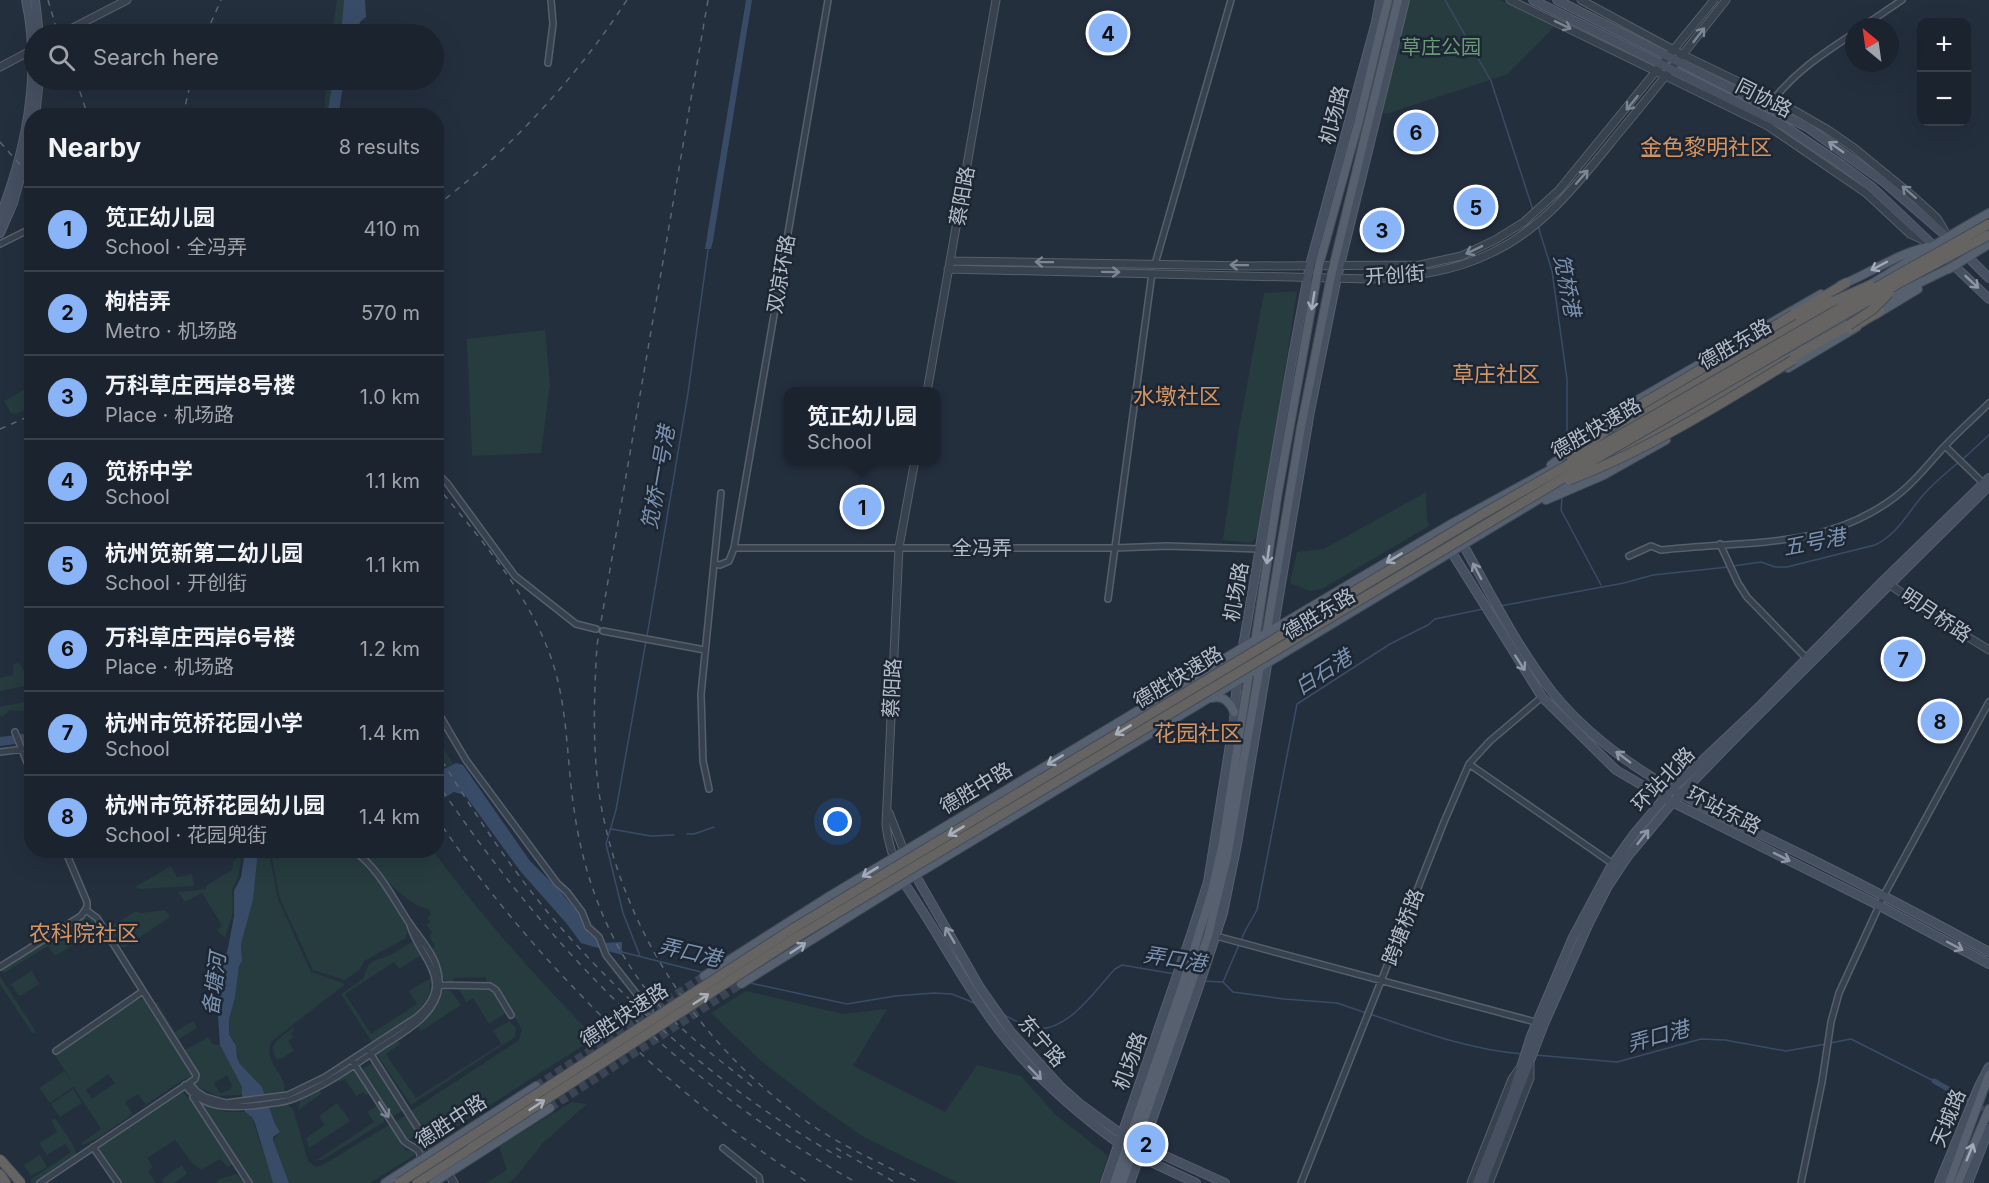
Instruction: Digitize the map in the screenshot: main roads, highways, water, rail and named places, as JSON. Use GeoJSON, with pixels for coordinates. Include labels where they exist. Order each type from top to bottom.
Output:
{"type":"FeatureCollection","features":[{"type":"Feature","properties":{"kind":"highway","name":"德胜快速路"},"geometry":{"type":"LineString","coordinates":[[417,1183],[796,937],[1989,224]]}},
{"type":"Feature","properties":{"kind":"highway","name":"德胜快速路"},"geometry":{"type":"LineString","coordinates":[[1898,279],[1989,235]]}},
{"type":"Feature","properties":{"kind":"highway"},"geometry":{"type":"LineString","coordinates":[[1611,436],[1653,406],[1834,300],[1898,279]]}},
{"type":"Feature","properties":{"kind":"highway"},"geometry":{"type":"LineString","coordinates":[[1619,451],[1665,429],[1849,325],[1872,310],[1898,279]]}},
{"type":"Feature","properties":{"kind":"highway"},"geometry":{"type":"LineString","coordinates":[[1546,490],[1642,404],[1846,283]]}},
{"type":"Feature","properties":{"kind":"highway"},"geometry":{"type":"LineString","coordinates":[[1546,490],[1648,445],[1880,311]]}},
{"type":"Feature","properties":{"kind":"highway","name":"德胜快速路"},"geometry":{"type":"LineString","coordinates":[[399,1183],[794,928],[1546,490]]}},
{"type":"Feature","properties":{"kind":"highway"},"geometry":{"type":"LineString","coordinates":[[427,1183],[444,1172],[471,1148]]}},
{"type":"Feature","properties":{"kind":"highway"},"geometry":{"type":"LineString","coordinates":[[0,1158],[20,1183]]}},
{"type":"Feature","properties":{"kind":"highway"},"geometry":{"type":"LineString","coordinates":[[0,1174],[6,1183]]}},
{"type":"Feature","properties":{"kind":"main road"},"geometry":{"type":"LineString","coordinates":[[26,0],[30,24]]}},
{"type":"Feature","properties":{"kind":"main road"},"geometry":{"type":"LineString","coordinates":[[35,0],[38,24]]}},
{"type":"Feature","properties":{"kind":"main road","name":"机场路"},"geometry":{"type":"LineString","coordinates":[[1193,940],[1212,891],[1222,847],[1315,265],[1380,0]]}},
{"type":"Feature","properties":{"kind":"main road","name":"机场路"},"geometry":{"type":"LineString","coordinates":[[1315,265],[1358,124],[1388,0]]}},
{"type":"Feature","properties":{"kind":"main road","name":"机场路"},"geometry":{"type":"LineString","coordinates":[[1194,964],[1220,938],[1301,427],[1398,0]]}},
{"type":"Feature","properties":{"kind":"main road","name":"机场路"},"geometry":{"type":"LineString","coordinates":[[1336,266],[1360,189],[1405,0]]}},
{"type":"Feature","properties":{"kind":"main road","name":"同协路"},"geometry":{"type":"LineString","coordinates":[[1533,0],[1785,126],[1842,165],[1890,203],[1989,299]]}},
{"type":"Feature","properties":{"kind":"main road","name":"同协路"},"geometry":{"type":"LineString","coordinates":[[1557,0],[1668,57],[1680,59],[1807,127],[1871,173],[1947,236],[1989,278]]}},
{"type":"Feature","properties":{"kind":"main road"},"geometry":{"type":"LineString","coordinates":[[30,108],[32,90]]}},
{"type":"Feature","properties":{"kind":"main road"},"geometry":{"type":"LineString","coordinates":[[36,108],[38,90]]}},
{"type":"Feature","properties":{"kind":"main road"},"geometry":{"type":"LineString","coordinates":[[0,218],[24,140]]}},
{"type":"Feature","properties":{"kind":"main road"},"geometry":{"type":"LineString","coordinates":[[0,233],[13,203],[24,164]]}},
{"type":"Feature","properties":{"kind":"main road","name":"德胜东路"},"geometry":{"type":"LineString","coordinates":[[1576,451],[1611,436],[1989,213]]}},
{"type":"Feature","properties":{"kind":"main road","name":"德胜东路"},"geometry":{"type":"LineString","coordinates":[[1546,490],[1572,489],[1634,458],[1870,320],[1880,311],[1989,244]]}},
{"type":"Feature","properties":{"kind":"main road","name":"德胜东路"},"geometry":{"type":"LineString","coordinates":[[1270,630],[1554,465],[1576,451],[1639,399],[1811,299],[1913,250],[1934,246]]}},
{"type":"Feature","properties":{"kind":"main road","name":"德胜东路"},"geometry":{"type":"LineString","coordinates":[[1263,666],[1464,546],[1518,512],[1546,490],[1574,478],[1868,308],[1954,266]]}},
{"type":"Feature","properties":{"kind":"main road","name":"机场路"},"geometry":{"type":"LineString","coordinates":[[1122,1183],[1156,1049],[1186,987],[1194,964],[1193,940],[1213,857],[1237,681],[1293,355],[1313,277]]}},
{"type":"Feature","properties":{"kind":"main road","name":"环站北路"},"geometry":{"type":"LineString","coordinates":[[1540,1023],[1588,923],[1628,856],[1673,802],[1809,660],[1985,483]]}},
{"type":"Feature","properties":{"kind":"main road","name":"环站东路"},"geometry":{"type":"LineString","coordinates":[[1451,524],[1509,627],[1553,693],[1601,740],[1680,795],[1884,895],[1989,952]]}},
{"type":"Feature","properties":{"kind":"main road","name":"环站东路"},"geometry":{"type":"LineString","coordinates":[[1438,531],[1542,697],[1616,770],[1664,798],[1880,906],[1989,964]]}},
{"type":"Feature","properties":{"kind":"main road","name":"德胜中路"},"geometry":{"type":"LineString","coordinates":[[708,974],[892,858],[1270,630]]}},
{"type":"Feature","properties":{"kind":"main road","name":"环站北路"},"geometry":{"type":"LineString","coordinates":[[1483,1183],[1573,937],[1613,864],[1634,834],[1672,789],[1809,660]]}},
{"type":"Feature","properties":{"kind":"main road"},"geometry":{"type":"LineString","coordinates":[[745,982],[915,876],[1263,666]]}},
{"type":"Feature","properties":{"kind":"main road"},"geometry":{"type":"LineString","coordinates":[[1209,698],[1217,696],[1222,698],[1232,705],[1234,712]]}},
{"type":"Feature","properties":{"kind":"main road"},"geometry":{"type":"LineString","coordinates":[[1228,754],[1237,744]]}},
{"type":"Feature","properties":{"kind":"main road","name":"机场路"},"geometry":{"type":"LineString","coordinates":[[1114,1183],[1131,1145],[1218,899],[1242,793]]}},
{"type":"Feature","properties":{"kind":"main road","name":"东宁路"},"geometry":{"type":"LineString","coordinates":[[904,851],[915,876],[979,986],[1011,1032],[1060,1087],[1131,1145],[1196,1183]]}},
{"type":"Feature","properties":{"kind":"main road","name":"东宁路"},"geometry":{"type":"LineString","coordinates":[[904,883],[998,1029],[1021,1058],[1054,1092],[1100,1131],[1225,1183]]}},
{"type":"Feature","properties":{"kind":"main road","name":"环站北路"},"geometry":{"type":"LineString","coordinates":[[1477,1183],[1526,1064]]}},
{"type":"Feature","properties":{"kind":"main road","name":"天城路"},"geometry":{"type":"LineString","coordinates":[[1949,1183],[1989,1067]]}},
{"type":"Feature","properties":{"kind":"main road","name":"天城路"},"geometry":{"type":"LineString","coordinates":[[1979,1093],[1989,1075]]}},
{"type":"Feature","properties":{"kind":"main road","name":"德胜中路"},"geometry":{"type":"LineString","coordinates":[[385,1183],[536,1086]]}},
{"type":"Feature","properties":{"kind":"main road"},"geometry":{"type":"LineString","coordinates":[[433,1183],[550,1108]]}},
{"type":"Feature","properties":{"kind":"main road","name":"天城路"},"geometry":{"type":"LineString","coordinates":[[1968,1183],[1989,1109]]}},
{"type":"Feature","properties":{"kind":"main road","name":"天城路"},"geometry":{"type":"LineString","coordinates":[[1939,1183],[1971,1115]]}},
{"type":"Feature","properties":{"kind":"main road","name":"天城路"},"geometry":{"type":"LineString","coordinates":[[1958,1183],[1986,1125]]}},
{"type":"Feature","properties":{"kind":"main road","name":"机场路"},"geometry":{"type":"LineString","coordinates":[[1105,1183],[1131,1145]]}},
{"type":"Feature","properties":{"kind":"main road","name":"机场路"},"geometry":{"type":"LineString","coordinates":[[1130,1183],[1131,1145]]}},
{"type":"Feature","properties":{"kind":"water"},"geometry":{"type":"Polygon","coordinates":[[[344,0],[365,0],[366,17],[360,24],[342,24],[344,0]]]}},
{"type":"Feature","properties":{"kind":"water"},"geometry":{"type":"Polygon","coordinates":[[[746,0],[752,0],[713,241],[711,249],[705,249],[746,0]]]}},
{"type":"Feature","properties":{"kind":"water"},"geometry":{"type":"Polygon","coordinates":[[[331,90],[342,90],[339,108],[328,108],[331,90]]]}},
{"type":"Feature","properties":{"kind":"water"},"geometry":{"type":"Polygon","coordinates":[[[24,734],[24,743],[0,746],[0,737],[24,734]]]}},
{"type":"Feature","properties":{"kind":"water"},"geometry":{"type":"Polygon","coordinates":[[[456,763],[463,765],[530,861],[559,890],[582,918],[589,934],[603,943],[622,942],[622,955],[581,943],[521,872],[465,795],[454,792],[444,798],[444,769],[456,763]]]}},
{"type":"Feature","properties":{"kind":"water"},"geometry":{"type":"Polygon","coordinates":[[[244,858],[257,858],[253,900],[241,944],[242,961],[239,966],[235,998],[229,1019],[229,1034],[236,1046],[240,1064],[262,1087],[280,1132],[273,1137],[273,1140],[289,1183],[273,1183],[255,1123],[252,1117],[245,1112],[242,1087],[220,1045],[218,982],[234,916],[234,891],[241,877],[244,858]]]}},
{"type":"Feature","properties":{"kind":"waterway","name":"笕桥港"},"geometry":{"type":"LineString","coordinates":[[1445,0],[1491,81],[1533,210]]}},
{"type":"Feature","properties":{"kind":"waterway","name":"笕桥港"},"geometry":{"type":"LineString","coordinates":[[1538,226],[1552,271],[1567,379],[1567,449]]}},
{"type":"Feature","properties":{"kind":"waterway","name":"笕桥一号港"},"geometry":{"type":"LineString","coordinates":[[647,636],[688,393],[708,250]]}},
{"type":"Feature","properties":{"kind":"waterway","name":"五号港"},"geometry":{"type":"LineString","coordinates":[[1963,459],[1989,435]]}},
{"type":"Feature","properties":{"kind":"waterway","name":"五号港"},"geometry":{"type":"LineString","coordinates":[[1733,566],[1761,562],[1775,567],[1787,567],[1875,545],[1890,535],[1924,494],[1959,462]]}},
{"type":"Feature","properties":{"kind":"waterway","name":"笕桥港"},"geometry":{"type":"LineString","coordinates":[[1562,498],[1561,510],[1601,585]]}},
{"type":"Feature","properties":{"kind":"waterway","name":"五号港"},"geometry":{"type":"LineString","coordinates":[[1500,606],[1624,583],[1653,575],[1728,567]]}},
{"type":"Feature","properties":{"kind":"waterway","name":"白石港"},"geometry":{"type":"LineString","coordinates":[[1223,982],[1245,931],[1257,910],[1297,704],[1390,644],[1428,625],[1435,619],[1483,609]]}},
{"type":"Feature","properties":{"kind":"waterway","name":"笕桥一号港"},"geometry":{"type":"LineString","coordinates":[[640,956],[623,913],[606,844],[616,810],[646,641]]}},
{"type":"Feature","properties":{"kind":"waterway"},"geometry":{"type":"LineString","coordinates":[[687,834],[714,827]]}},
{"type":"Feature","properties":{"kind":"waterway"},"geometry":{"type":"LineString","coordinates":[[611,829],[651,836],[674,835]]}},
{"type":"Feature","properties":{"kind":"waterway","name":"弄口港"},"geometry":{"type":"LineString","coordinates":[[622,952],[701,972]]}},
{"type":"Feature","properties":{"kind":"waterway","name":"弄口港"},"geometry":{"type":"LineString","coordinates":[[1004,1015],[1035,1029],[1051,1027],[1072,1015],[1115,969],[1122,965],[1175,974]]}},
{"type":"Feature","properties":{"kind":"waterway","name":"弄口港"},"geometry":{"type":"LineString","coordinates":[[1203,981],[1223,982],[1233,992],[1337,1003],[1366,1013]]}},
{"type":"Feature","properties":{"kind":"waterway","name":"弄口港"},"geometry":{"type":"LineString","coordinates":[[750,983],[847,1004],[895,996],[934,993],[952,994],[977,1004]]}},
{"type":"Feature","properties":{"kind":"waterway","name":"弄口港"},"geometry":{"type":"LineString","coordinates":[[1370,1014],[1464,1044],[1522,1054]]}},
{"type":"Feature","properties":{"kind":"waterway","name":"弄口港"},"geometry":{"type":"LineString","coordinates":[[1535,1055],[1617,1062],[1701,1039],[1725,1040],[1786,1051],[1826,1044]]}},
{"type":"Feature","properties":{"kind":"waterway","name":"弄口港"},"geometry":{"type":"LineString","coordinates":[[1830,1043],[1851,1039],[1934,1081]]}},
{"type":"Feature","properties":{"kind":"waterway"},"geometry":{"type":"LineString","coordinates":[[1934,1081],[1989,1112]]}},
{"type":"Feature","properties":{"kind":"tunnel"},"geometry":{"type":"LineString","coordinates":[[536,1086],[704,976]]}},
{"type":"Feature","properties":{"kind":"tunnel"},"geometry":{"type":"LineString","coordinates":[[550,1108],[741,984]]}},
{"type":"Feature","properties":{"kind":"railway"},"geometry":{"type":"LineString","coordinates":[[48,0],[55,24]]}},
{"type":"Feature","properties":{"kind":"railway"},"geometry":{"type":"LineString","coordinates":[[210,24],[221,0]]}},
{"type":"Feature","properties":{"kind":"railway"},"geometry":{"type":"LineString","coordinates":[[444,199],[516,137],[564,85],[627,0]]}},
{"type":"Feature","properties":{"kind":"railway"},"geometry":{"type":"LineString","coordinates":[[708,0],[597,645],[595,741],[600,799],[611,848],[627,896],[648,942],[674,985],[704,1026],[738,1064],[775,1098],[816,1128],[920,1183]]}},
{"type":"Feature","properties":{"kind":"railway"},"geometry":{"type":"LineString","coordinates":[[79,90],[85,108]]}},
{"type":"Feature","properties":{"kind":"railway"},"geometry":{"type":"LineString","coordinates":[[185,108],[189,90]]}},
{"type":"Feature","properties":{"kind":"railway"},"geometry":{"type":"LineString","coordinates":[[0,142],[24,169]]}},
{"type":"Feature","properties":{"kind":"railway"},"geometry":{"type":"LineString","coordinates":[[0,429],[24,418]]}},
{"type":"Feature","properties":{"kind":"railway"},"geometry":{"type":"LineString","coordinates":[[444,495],[489,550],[521,595],[546,644],[555,670],[562,704],[579,839],[595,897],[620,951],[654,1000],[675,1022],[752,1086]]}},
{"type":"Feature","properties":{"kind":"railway"},"geometry":{"type":"LineString","coordinates":[[444,763],[516,872],[552,917],[601,971],[697,1059],[767,1112],[841,1158]]}},
{"type":"Feature","properties":{"kind":"railway"},"geometry":{"type":"LineString","coordinates":[[444,792],[524,900],[622,1007],[675,1056],[732,1101],[792,1144],[857,1183]]}},
{"type":"Feature","properties":{"kind":"railway"},"geometry":{"type":"LineString","coordinates":[[444,828],[514,921],[604,1019],[703,1107],[755,1147],[809,1183]]}},
{"type":"Feature","properties":{"kind":"railway"},"geometry":{"type":"LineString","coordinates":[[836,1148],[896,1183]]}},
{"type":"Feature","properties":{"kind":"place","name":"笕桥中学"},"geometry":{"type":"Point","coordinates":[1108,33]}},
{"type":"Feature","properties":{"kind":"place","name":"万科草庄西岸6号楼"},"geometry":{"type":"Point","coordinates":[1416,132]}},
{"type":"Feature","properties":{"kind":"place","name":"杭州笕新第二幼儿园"},"geometry":{"type":"Point","coordinates":[1476,207]}},
{"type":"Feature","properties":{"kind":"place","name":"万科草庄西岸8号楼"},"geometry":{"type":"Point","coordinates":[1382,230]}},
{"type":"Feature","properties":{"kind":"place","name":"笕正幼儿园"},"geometry":{"type":"Point","coordinates":[862,507]}},
{"type":"Feature","properties":{"kind":"place","name":"杭州市笕桥花园小学"},"geometry":{"type":"Point","coordinates":[1903,659]}},
{"type":"Feature","properties":{"kind":"place","name":"杭州市笕桥花园幼儿园"},"geometry":{"type":"Point","coordinates":[1940,721]}},
{"type":"Feature","properties":{"kind":"place","name":"枸桔弄"},"geometry":{"type":"Point","coordinates":[1146,1144]}},
{"type":"Feature","properties":{"kind":"district","name":"金色黎明社区"},"geometry":{"type":"Point","coordinates":[1706,147]}},
{"type":"Feature","properties":{"kind":"district","name":"草庄社区"},"geometry":{"type":"Point","coordinates":[1496,374]}},
{"type":"Feature","properties":{"kind":"district","name":"水墩社区"},"geometry":{"type":"Point","coordinates":[1177,396]}},
{"type":"Feature","properties":{"kind":"district","name":"花园社区"},"geometry":{"type":"Point","coordinates":[1198,733]}},
{"type":"Feature","properties":{"kind":"district","name":"农科院社区"},"geometry":{"type":"Point","coordinates":[84,933]}},
{"type":"Feature","properties":{"kind":"park label","name":"草庄公园"},"geometry":{"type":"Point","coordinates":[1441,47]}},
{"type":"Feature","properties":{"kind":"water label","name":"备塘河"},"geometry":{"type":"Point","coordinates":[214,984]}}]}
